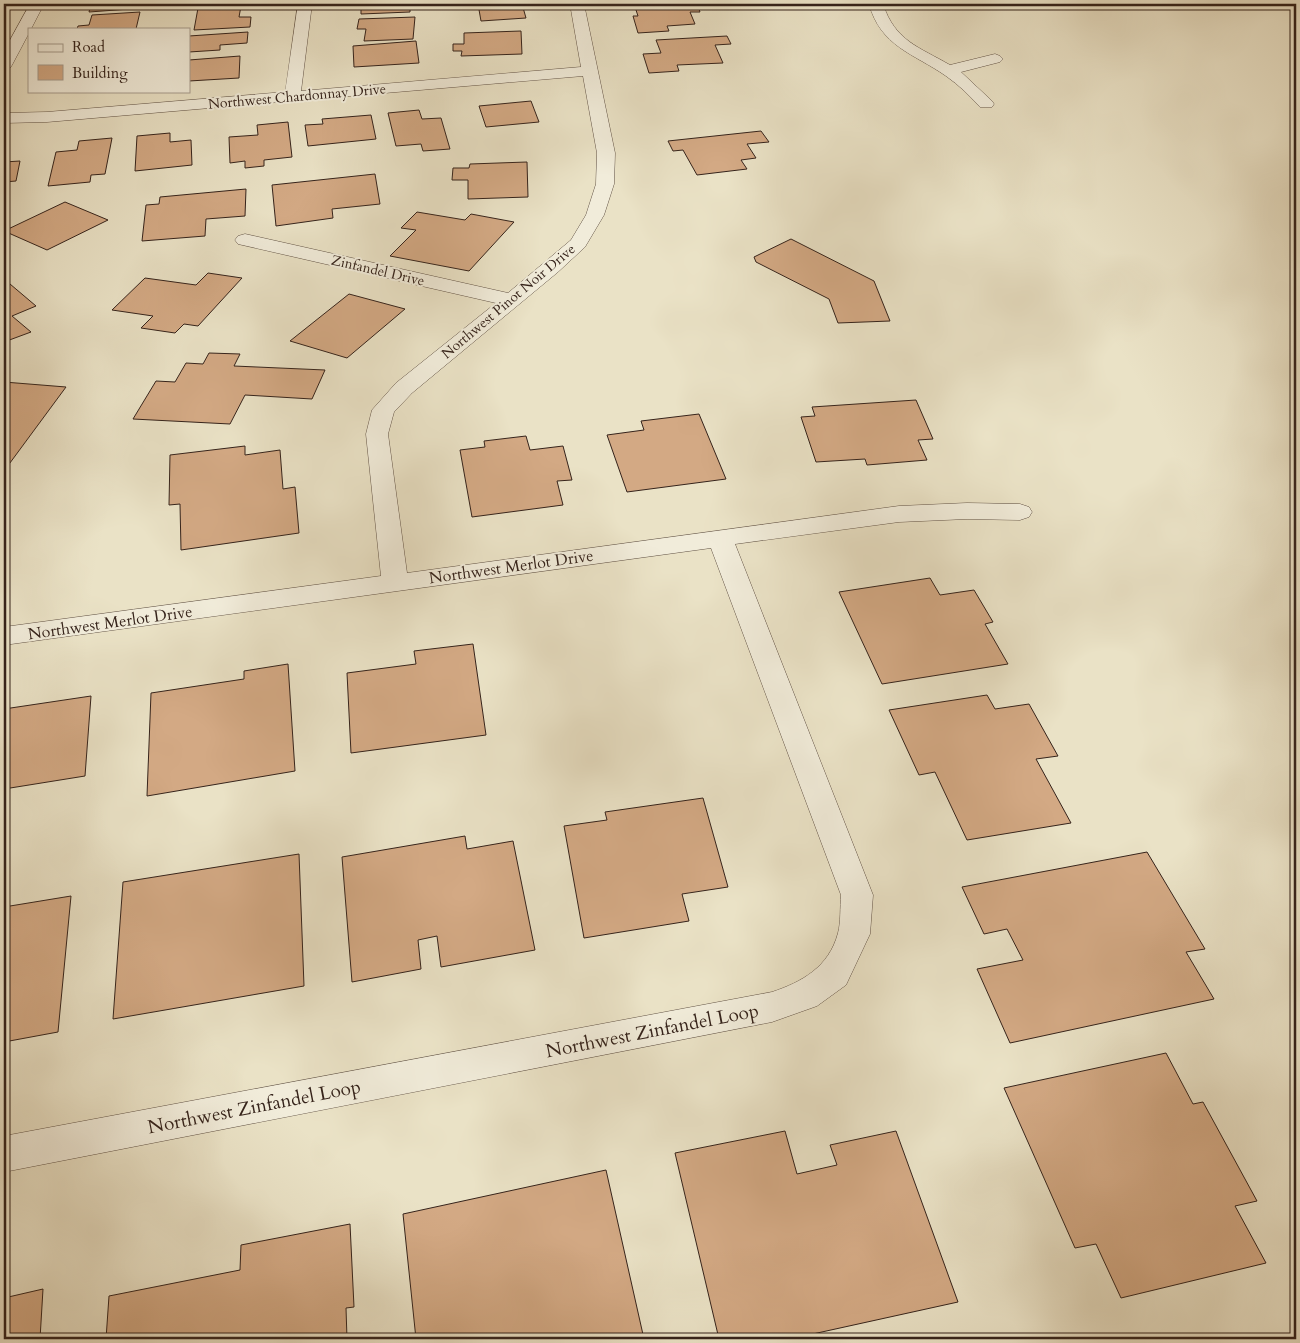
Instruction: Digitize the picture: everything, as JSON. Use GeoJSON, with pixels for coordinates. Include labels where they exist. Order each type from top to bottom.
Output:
{"type":"FeatureCollection","features":[{"type":"Feature","properties":{"kind":"street"},"geometry":{"type":"LineString","coordinates":[[4,65],[37,4]]}},
{"type":"Feature","properties":{"kind":"street"},"geometry":{"type":"LineString","coordinates":[[292,96],[306,4]]}},
{"type":"Feature","properties":{"kind":"street","name":"Northwest Pinot Noir Drive"},"geometry":{"type":"LineString","coordinates":[[395,582],[377,434],[383,410],[404,388],[578,243],[595,215],[605,184],[606,154],[577,4]]}},
{"type":"Feature","properties":{"kind":"street"},"geometry":{"type":"LineString","coordinates":[[876,4],[878,15],[890,32],[908,49],[947,70],[969,86],[986,104]]}},
{"type":"Feature","properties":{"kind":"street"},"geometry":{"type":"LineString","coordinates":[[947,70],[995,59]]}},
{"type":"Feature","properties":{"kind":"street","name":"Northwest Chardonnay Drive"},"geometry":{"type":"LineString","coordinates":[[4,118],[47,117],[589,71]]}},
{"type":"Feature","properties":{"kind":"street","name":"Zinfandel Drive"},"geometry":{"type":"LineString","coordinates":[[244,240],[511,300]]}},
{"type":"Feature","properties":{"kind":"street","name":"Northwest Merlot Drive"},"geometry":{"type":"LineString","coordinates":[[4,636],[898,514],[967,511],[1020,512]]}},
{"type":"Feature","properties":{"kind":"street","name":"Northwest Zinfandel Loop"},"geometry":{"type":"LineString","coordinates":[[4,1154],[772,1006],[805,996],[834,975],[854,934],[857,895],[720,538]]}},
{"type":"Feature","properties":{"kind":"building"},"geometry":{"type":"Polygon","coordinates":[[[91,4],[144,4],[143,8],[89,12],[91,4]]]}},
{"type":"Feature","properties":{"kind":"building"},"geometry":{"type":"Polygon","coordinates":[[[361,4],[410,4],[410,12],[361,14],[361,4]]]}},
{"type":"Feature","properties":{"kind":"building"},"geometry":{"type":"Polygon","coordinates":[[[478,4],[522,4],[526,18],[481,21],[478,4]]]}},
{"type":"Feature","properties":{"kind":"building"},"geometry":{"type":"Polygon","coordinates":[[[634,4],[697,4],[700,12],[690,12],[695,24],[667,26],[669,31],[638,33],[633,16],[638,16],[634,4]]]}},
{"type":"Feature","properties":{"kind":"building"},"geometry":{"type":"Polygon","coordinates":[[[241,6],[239,17],[251,17],[250,27],[194,30],[198,8],[241,6]]]}},
{"type":"Feature","properties":{"kind":"building"},"geometry":{"type":"Polygon","coordinates":[[[140,12],[136,28],[77,28],[78,26],[89,25],[92,15],[140,12]]]}},
{"type":"Feature","properties":{"kind":"building"},"geometry":{"type":"Polygon","coordinates":[[[415,17],[413,39],[364,41],[366,29],[357,29],[359,19],[415,17]]]}},
{"type":"Feature","properties":{"kind":"building"},"geometry":{"type":"Polygon","coordinates":[[[521,31],[522,54],[461,56],[462,51],[453,51],[453,44],[464,44],[464,33],[521,31]]]}},
{"type":"Feature","properties":{"kind":"building"},"geometry":{"type":"Polygon","coordinates":[[[248,32],[247,43],[220,45],[220,50],[190,52],[190,36],[248,32]]]}},
{"type":"Feature","properties":{"kind":"building"},"geometry":{"type":"Polygon","coordinates":[[[727,36],[731,44],[715,45],[723,63],[677,65],[679,71],[649,73],[643,54],[661,53],[656,40],[727,36]]]}},
{"type":"Feature","properties":{"kind":"building"},"geometry":{"type":"Polygon","coordinates":[[[416,41],[419,63],[354,67],[353,46],[416,41]]]}},
{"type":"Feature","properties":{"kind":"building"},"geometry":{"type":"Polygon","coordinates":[[[240,56],[239,78],[190,81],[190,60],[240,56]]]}},
{"type":"Feature","properties":{"kind":"building"},"geometry":{"type":"Polygon","coordinates":[[[531,101],[539,122],[486,127],[479,106],[531,101]]]}},
{"type":"Feature","properties":{"kind":"building"},"geometry":{"type":"Polygon","coordinates":[[[419,110],[422,119],[441,118],[450,149],[423,151],[421,144],[396,146],[388,113],[419,110]]]}},
{"type":"Feature","properties":{"kind":"building"},"geometry":{"type":"Polygon","coordinates":[[[371,115],[376,139],[308,146],[305,125],[323,124],[322,119],[371,115]]]}},
{"type":"Feature","properties":{"kind":"building"},"geometry":{"type":"Polygon","coordinates":[[[288,122],[292,157],[264,160],[264,166],[245,168],[245,161],[230,163],[229,137],[258,135],[257,125],[288,122]]]}},
{"type":"Feature","properties":{"kind":"building"},"geometry":{"type":"Polygon","coordinates":[[[761,131],[769,142],[747,144],[756,158],[741,160],[747,169],[697,175],[683,150],[673,151],[668,141],[761,131]]]}},
{"type":"Feature","properties":{"kind":"building"},"geometry":{"type":"Polygon","coordinates":[[[170,133],[170,142],[191,140],[192,165],[135,171],[137,136],[170,133]]]}},
{"type":"Feature","properties":{"kind":"building"},"geometry":{"type":"Polygon","coordinates":[[[112,138],[105,174],[91,175],[90,182],[48,186],[56,152],[77,150],[79,141],[112,138]]]}},
{"type":"Feature","properties":{"kind":"building"},"geometry":{"type":"Polygon","coordinates":[[[20,161],[16,181],[4,182],[4,162],[20,161]]]}},
{"type":"Feature","properties":{"kind":"building"},"geometry":{"type":"Polygon","coordinates":[[[527,162],[528,197],[468,199],[468,180],[452,180],[453,168],[469,168],[470,164],[527,162]]]}},
{"type":"Feature","properties":{"kind":"building"},"geometry":{"type":"Polygon","coordinates":[[[375,174],[380,204],[332,209],[333,218],[276,226],[272,185],[375,174]]]}},
{"type":"Feature","properties":{"kind":"building"},"geometry":{"type":"Polygon","coordinates":[[[246,189],[245,216],[206,219],[205,236],[142,241],[146,205],[159,204],[160,197],[246,189]]]}},
{"type":"Feature","properties":{"kind":"building"},"geometry":{"type":"Polygon","coordinates":[[[65,202],[108,220],[47,250],[4,231],[65,202]]]}},
{"type":"Feature","properties":{"kind":"building"},"geometry":{"type":"Polygon","coordinates":[[[417,212],[465,220],[471,214],[514,222],[469,271],[390,256],[416,230],[401,228],[417,212]]]}},
{"type":"Feature","properties":{"kind":"building"},"geometry":{"type":"Polygon","coordinates":[[[791,239],[874,281],[890,321],[838,323],[829,299],[756,262],[754,257],[791,239]]]}},
{"type":"Feature","properties":{"kind":"building"},"geometry":{"type":"Polygon","coordinates":[[[208,273],[242,278],[198,326],[184,324],[175,333],[141,328],[153,316],[112,310],[145,278],[196,285],[208,273]]]}},
{"type":"Feature","properties":{"kind":"building"},"geometry":{"type":"Polygon","coordinates":[[[10,284],[36,306],[12,316],[31,332],[4,342],[4,287],[10,284]]]}},
{"type":"Feature","properties":{"kind":"building"},"geometry":{"type":"Polygon","coordinates":[[[349,294],[405,309],[347,358],[290,341],[349,294]]]}},
{"type":"Feature","properties":{"kind":"building"},"geometry":{"type":"Polygon","coordinates":[[[209,353],[240,354],[234,366],[325,370],[312,399],[245,395],[230,424],[133,419],[156,381],[175,382],[186,363],[203,364],[209,353]]]}},
{"type":"Feature","properties":{"kind":"building"},"geometry":{"type":"Polygon","coordinates":[[[4,382],[66,387],[4,471],[4,382]]]}},
{"type":"Feature","properties":{"kind":"building"},"geometry":{"type":"Polygon","coordinates":[[[916,400],[933,439],[918,440],[927,460],[867,465],[865,459],[816,462],[801,417],[815,416],[812,407],[916,400]]]}},
{"type":"Feature","properties":{"kind":"building"},"geometry":{"type":"Polygon","coordinates":[[[699,414],[726,479],[627,492],[607,435],[644,430],[641,421],[699,414]]]}},
{"type":"Feature","properties":{"kind":"building"},"geometry":{"type":"Polygon","coordinates":[[[526,436],[530,450],[563,446],[572,480],[557,481],[563,505],[472,517],[460,450],[485,447],[484,441],[526,436]]]}},
{"type":"Feature","properties":{"kind":"building"},"geometry":{"type":"Polygon","coordinates":[[[245,446],[245,455],[280,450],[283,489],[295,487],[299,533],[181,550],[180,504],[169,505],[170,455],[245,446]]]}},
{"type":"Feature","properties":{"kind":"building"},"geometry":{"type":"Polygon","coordinates":[[[930,578],[940,595],[974,590],[993,622],[985,624],[1008,664],[882,684],[839,592],[930,578]]]}},
{"type":"Feature","properties":{"kind":"building"},"geometry":{"type":"Polygon","coordinates":[[[473,644],[486,735],[351,753],[347,673],[416,664],[414,651],[473,644]]]}},
{"type":"Feature","properties":{"kind":"building"},"geometry":{"type":"Polygon","coordinates":[[[288,664],[295,771],[147,796],[151,693],[244,679],[244,671],[288,664]]]}},
{"type":"Feature","properties":{"kind":"building"},"geometry":{"type":"Polygon","coordinates":[[[987,695],[995,709],[1029,704],[1058,756],[1036,759],[1071,823],[967,840],[935,772],[919,775],[889,710],[987,695]]]}},
{"type":"Feature","properties":{"kind":"building"},"geometry":{"type":"Polygon","coordinates":[[[91,696],[85,776],[4,789],[4,709],[91,696]]]}},
{"type":"Feature","properties":{"kind":"building"},"geometry":{"type":"Polygon","coordinates":[[[703,798],[728,887],[682,894],[689,921],[584,938],[564,826],[607,820],[605,812],[703,798]]]}},
{"type":"Feature","properties":{"kind":"building"},"geometry":{"type":"Polygon","coordinates":[[[465,836],[467,849],[513,841],[535,950],[441,967],[437,936],[418,940],[421,969],[352,982],[342,857],[465,836]]]}},
{"type":"Feature","properties":{"kind":"building"},"geometry":{"type":"Polygon","coordinates":[[[1147,852],[1205,949],[1186,952],[1214,999],[1010,1043],[977,969],[1023,960],[1007,929],[984,934],[962,887],[1147,852]]]}},
{"type":"Feature","properties":{"kind":"building"},"geometry":{"type":"Polygon","coordinates":[[[299,854],[304,986],[113,1019],[123,882],[299,854]]]}},
{"type":"Feature","properties":{"kind":"building"},"geometry":{"type":"Polygon","coordinates":[[[71,896],[58,1032],[4,1042],[4,907],[71,896]]]}},
{"type":"Feature","properties":{"kind":"building"},"geometry":{"type":"Polygon","coordinates":[[[1166,1053],[1193,1104],[1203,1102],[1257,1201],[1235,1206],[1266,1263],[1121,1298],[1096,1244],[1075,1248],[1004,1088],[1166,1053]]]}},
{"type":"Feature","properties":{"kind":"building"},"geometry":{"type":"Polygon","coordinates":[[[785,1131],[797,1174],[837,1165],[830,1145],[896,1131],[958,1302],[790,1339],[719,1339],[675,1153],[785,1131]]]}},
{"type":"Feature","properties":{"kind":"building"},"geometry":{"type":"Polygon","coordinates":[[[606,1170],[644,1339],[416,1339],[403,1214],[606,1170]]]}},
{"type":"Feature","properties":{"kind":"building"},"geometry":{"type":"Polygon","coordinates":[[[350,1224],[354,1307],[346,1308],[347,1339],[106,1339],[109,1296],[240,1270],[241,1245],[350,1224]]]}},
{"type":"Feature","properties":{"kind":"building"},"geometry":{"type":"Polygon","coordinates":[[[43,1289],[40,1339],[4,1339],[4,1298],[43,1289]]]}}]}
